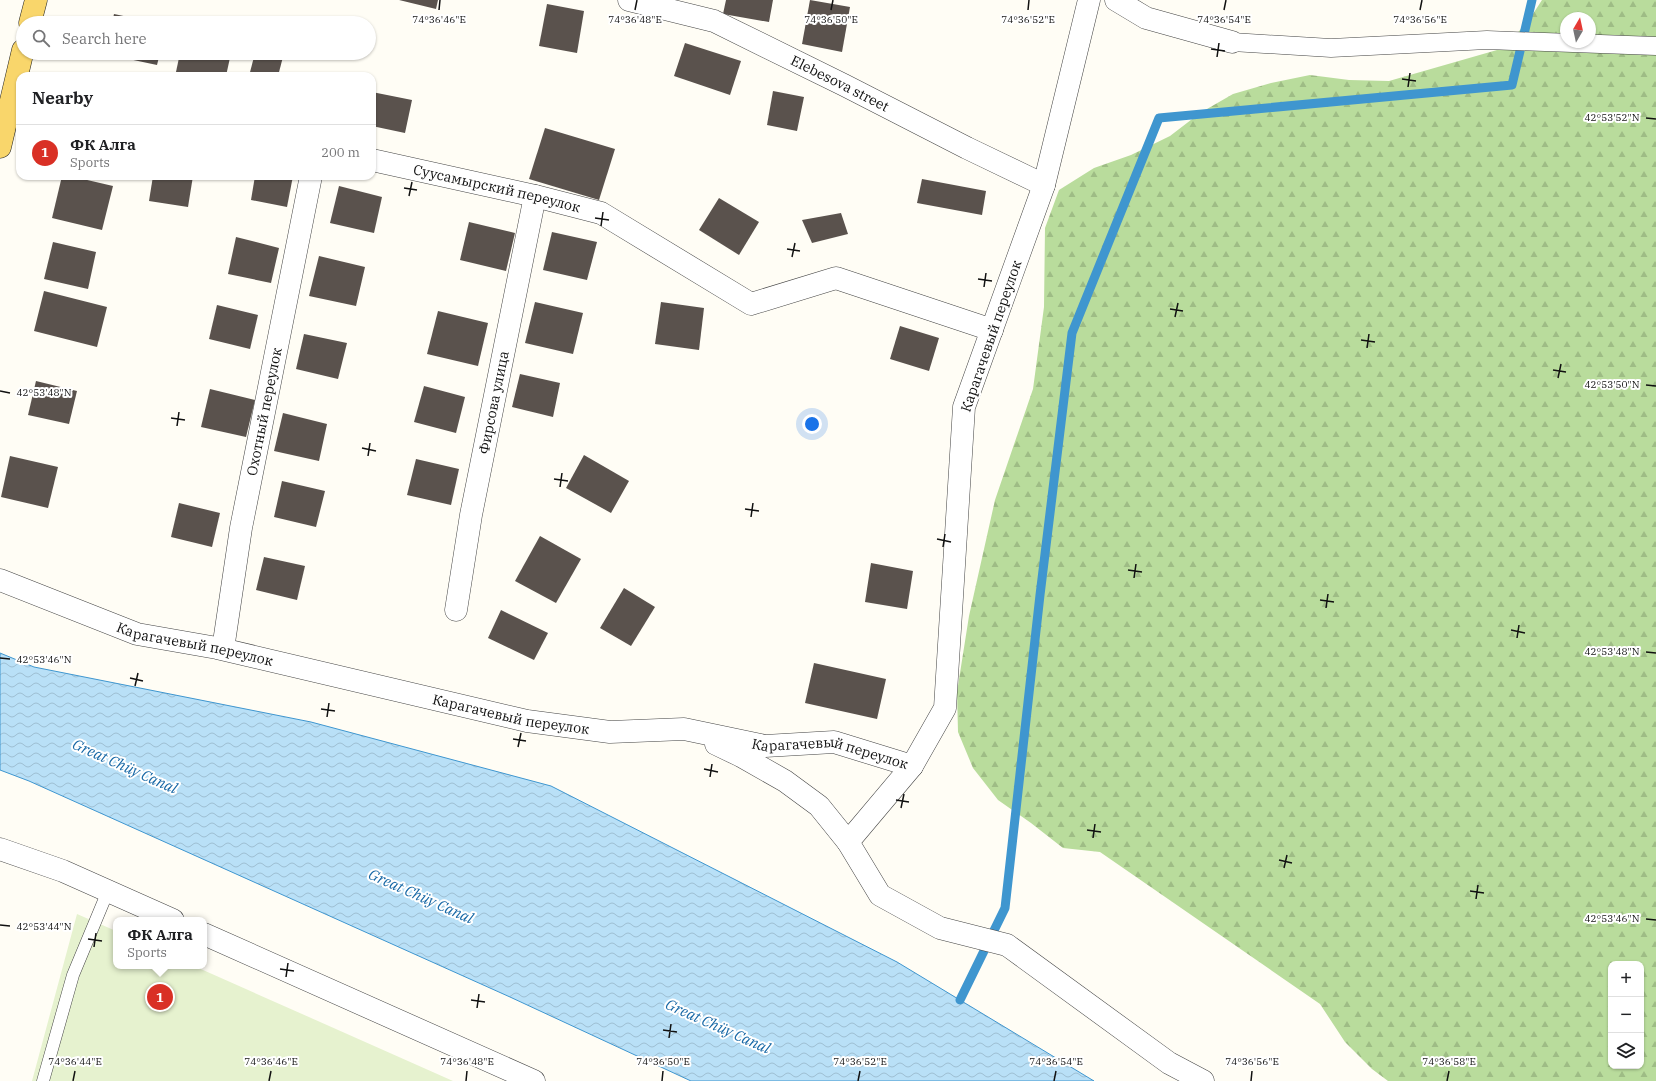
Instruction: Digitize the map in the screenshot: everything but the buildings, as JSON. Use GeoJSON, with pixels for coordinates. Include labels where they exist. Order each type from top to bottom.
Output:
{"type":"FeatureCollection","features":[{"type":"Feature","properties":{"kind":"main road"},"geometry":{"type":"LineString","coordinates":[[32,16],[36,0]]}},
{"type":"Feature","properties":{"kind":"main road"},"geometry":{"type":"LineString","coordinates":[[23,60],[23,72]]}},
{"type":"Feature","properties":{"kind":"main road"},"geometry":{"type":"LineString","coordinates":[[0,147],[16,96]]}},
{"type":"Feature","properties":{"kind":"street","name":"Elebesova street"},"geometry":{"type":"LineString","coordinates":[[629,0],[714,22],[1044,185]]}},
{"type":"Feature","properties":{"kind":"street","name":"Карагачевый переулок"},"geometry":{"type":"LineString","coordinates":[[0,580],[137,634],[223,649],[527,721],[610,732],[684,729],[765,746],[834,742],[912,766],[945,708],[964,407],[1044,185],[1089,0]]}},
{"type":"Feature","properties":{"kind":"street"},"geometry":{"type":"LineString","coordinates":[[1116,0],[1146,18],[1232,42],[1331,48],[1487,40],[1656,46]]}},
{"type":"Feature","properties":{"kind":"street","name":"Суусамырский переулок"},"geometry":{"type":"LineString","coordinates":[[376,161],[535,196],[601,213],[751,304],[836,278],[992,330]]}},
{"type":"Feature","properties":{"kind":"street","name":"Охотный переулок"},"geometry":{"type":"LineString","coordinates":[[223,649],[242,528],[310,180]]}},
{"type":"Feature","properties":{"kind":"street","name":"Фирсова улица"},"geometry":{"type":"LineString","coordinates":[[456,610],[471,515],[535,196]]}},
{"type":"Feature","properties":{"kind":"street"},"geometry":{"type":"LineString","coordinates":[[684,729],[740,756],[785,781],[819,806],[848,842],[880,895],[940,928],[1007,945],[1168,1063],[1203,1081]]}},
{"type":"Feature","properties":{"kind":"street"},"geometry":{"type":"LineString","coordinates":[[848,842],[912,766]]}},
{"type":"Feature","properties":{"kind":"street"},"geometry":{"type":"LineString","coordinates":[[0,849],[63,871],[166,917]]}},
{"type":"Feature","properties":{"kind":"street"},"geometry":{"type":"LineString","coordinates":[[207,935],[534,1081]]}},
{"type":"Feature","properties":{"kind":"lane"},"geometry":{"type":"LineString","coordinates":[[43,1081],[73,975],[108,891]]}},
{"type":"Feature","properties":{"kind":"green space"},"geometry":{"type":"Polygon","coordinates":[[[1542,0],[1656,0],[1656,1081],[1388,1081],[1372,1069],[1345,1042],[1320,1004],[1100,852],[1063,848],[998,800],[973,768],[958,732],[957,692],[969,616],[995,500],[1033,389],[1044,307],[1045,228],[1059,190],[1094,168],[1131,155],[1170,136],[1200,113],[1233,94],[1271,83],[1310,75],[1349,80],[1389,81],[1504,48],[1529,20],[1542,0]]]}},
{"type":"Feature","properties":{"kind":"green space"},"geometry":{"type":"Polygon","coordinates":[[[77,914],[113,930],[113,969],[201,969],[453,1081],[32,1081],[77,914]]]}},
{"type":"Feature","properties":{"kind":"water","name":"Great Chüy Canal"},"geometry":{"type":"Polygon","coordinates":[[[0,653],[34,667],[311,722],[551,786],[897,962],[1094,1081],[691,1081],[510,997],[29,781],[0,770],[0,653]]]}},
{"type":"Feature","properties":{"kind":"waterway"},"geometry":{"type":"LineString","coordinates":[[960,1000],[1005,908],[1040,595],[1072,333],[1159,118],[1512,85],[1532,0]]}},
{"type":"Feature","properties":{"kind":"place","name":"ФК Алга"},"geometry":{"type":"Point","coordinates":[160,997]}}]}
